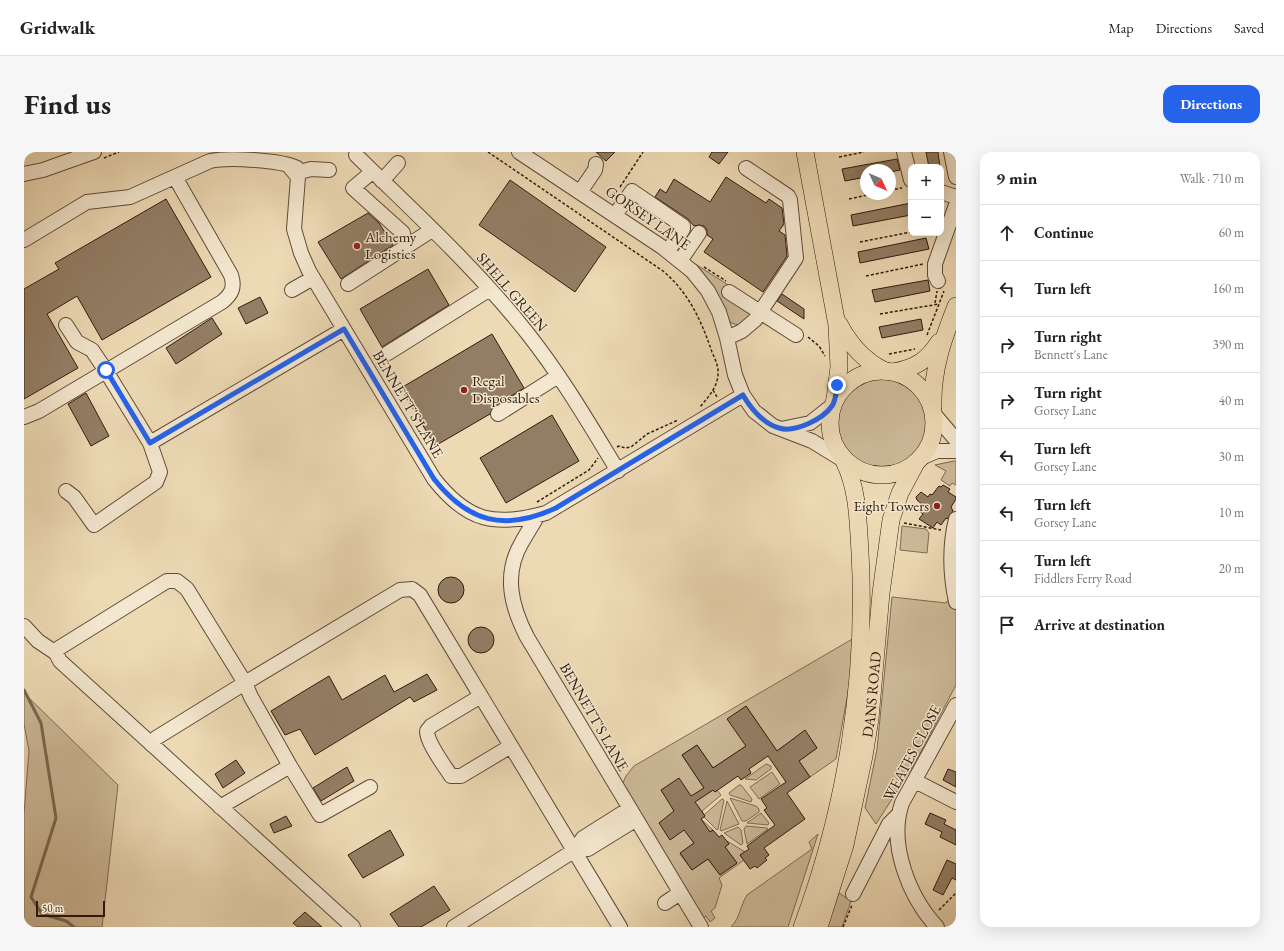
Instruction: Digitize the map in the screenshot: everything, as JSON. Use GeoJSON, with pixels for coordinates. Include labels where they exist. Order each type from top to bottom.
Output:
{"type":"FeatureCollection","features":[{"type":"Feature","properties":{"kind":"main road"},"geometry":{"type":"LineString","coordinates":[[805,152],[835,315],[839,346],[839,367],[830,430],[834,444],[843,460],[862,471],[885,475],[901,472],[918,460],[932,439],[934,428],[934,375],[947,329],[956,306]]}},
{"type":"Feature","properties":{"kind":"main road"},"geometry":{"type":"LineString","coordinates":[[835,315],[843,332],[855,349],[870,364],[908,378],[919,386],[928,398],[934,413]]}},
{"type":"Feature","properties":{"kind":"main road"},"geometry":{"type":"LineString","coordinates":[[833,403],[845,387],[856,378],[870,372],[908,369],[924,361],[933,351],[947,329]]}},
{"type":"Feature","properties":{"kind":"main road","name":"DANS ROAD"},"geometry":{"type":"LineString","coordinates":[[802,927],[821,870],[840,799],[850,743],[857,687],[861,634],[858,517],[854,488],[843,460]]}},
{"type":"Feature","properties":{"kind":"main road","name":"DANS ROAD"},"geometry":{"type":"LineString","coordinates":[[819,927],[845,845],[856,803],[870,719],[881,594],[891,520],[900,493],[918,460]]}},
{"type":"Feature","properties":{"kind":"street"},"geometry":{"type":"LineString","coordinates":[[24,174],[69,156],[94,152]]}},
{"type":"Feature","properties":{"kind":"street","name":"GORSEY LANE"},"geometry":{"type":"LineString","coordinates":[[519,152],[615,215],[668,251],[680,261],[700,281],[714,301],[728,338],[735,375],[743,395],[759,416],[781,429],[812,441],[843,460]]}},
{"type":"Feature","properties":{"kind":"street"},"geometry":{"type":"LineString","coordinates":[[904,152],[907,184]]}},
{"type":"Feature","properties":{"kind":"street"},"geometry":{"type":"LineString","coordinates":[[951,152],[956,177]]}},
{"type":"Feature","properties":{"kind":"street","name":"SHELL GREEN"},"geometry":{"type":"LineString","coordinates":[[356,155],[490,289],[528,335],[558,376],[618,471]]}},
{"type":"Feature","properties":{"kind":"street"},"geometry":{"type":"LineString","coordinates":[[24,240],[87,202],[130,196],[175,177],[192,168],[219,159],[295,170],[329,170]]}},
{"type":"Feature","properties":{"kind":"street"},"geometry":{"type":"LineString","coordinates":[[398,163],[354,188],[403,233]]}},
{"type":"Feature","properties":{"kind":"street"},"geometry":{"type":"LineString","coordinates":[[580,192],[595,170],[596,164]]}},
{"type":"Feature","properties":{"kind":"street"},"geometry":{"type":"LineString","coordinates":[[728,338],[750,326],[795,263],[797,253],[788,196],[746,168]]}},
{"type":"Feature","properties":{"kind":"street","name":"BENNETT'S LANE"},"geometry":{"type":"LineString","coordinates":[[295,170],[299,182],[300,217],[294,229],[305,263],[434,479],[450,498],[469,512],[488,519],[508,520],[535,510],[556,508],[743,395]]}},
{"type":"Feature","properties":{"kind":"street"},"geometry":{"type":"LineString","coordinates":[[24,418],[39,411],[222,302],[231,293],[233,281],[231,275],[175,177]]}},
{"type":"Feature","properties":{"kind":"street"},"geometry":{"type":"LineString","coordinates":[[615,215],[632,191],[682,226],[683,229],[668,251]]}},
{"type":"Feature","properties":{"kind":"street"},"geometry":{"type":"LineString","coordinates":[[944,193],[956,197]]}},
{"type":"Feature","properties":{"kind":"street"},"geometry":{"type":"LineString","coordinates":[[941,286],[935,275],[934,264],[956,205]]}},
{"type":"Feature","properties":{"kind":"street"},"geometry":{"type":"LineString","coordinates":[[348,284],[432,230]]}},
{"type":"Feature","properties":{"kind":"street"},"geometry":{"type":"LineString","coordinates":[[680,261],[699,233]]}},
{"type":"Feature","properties":{"kind":"street"},"geometry":{"type":"LineString","coordinates":[[292,290],[313,278]]}},
{"type":"Feature","properties":{"kind":"street"},"geometry":{"type":"LineString","coordinates":[[388,353],[490,289]]}},
{"type":"Feature","properties":{"kind":"street"},"geometry":{"type":"LineString","coordinates":[[729,292],[796,335]]}},
{"type":"Feature","properties":{"kind":"street"},"geometry":{"type":"LineString","coordinates":[[66,325],[77,342],[92,350],[106,370],[150,443],[160,472],[156,482],[94,525],[74,497],[66,491]]}},
{"type":"Feature","properties":{"kind":"street"},"geometry":{"type":"LineString","coordinates":[[150,443],[344,329]]}},
{"type":"Feature","properties":{"kind":"street"},"geometry":{"type":"LineString","coordinates":[[498,414],[558,376]]}},
{"type":"Feature","properties":{"kind":"street"},"geometry":{"type":"LineString","coordinates":[[781,429],[810,423],[833,403]]}},
{"type":"Feature","properties":{"kind":"street"},"geometry":{"type":"LineString","coordinates":[[934,413],[956,440]]}},
{"type":"Feature","properties":{"kind":"street"},"geometry":{"type":"LineString","coordinates":[[918,460],[937,451],[956,451]]}},
{"type":"Feature","properties":{"kind":"street","name":"BENNETT'S LANE"},"geometry":{"type":"LineString","coordinates":[[535,510],[511,569],[511,591],[517,615],[528,637],[632,814],[701,927]]}},
{"type":"Feature","properties":{"kind":"street"},"geometry":{"type":"LineString","coordinates":[[955,525],[951,567],[956,602]]}},
{"type":"Feature","properties":{"kind":"street"},"geometry":{"type":"LineString","coordinates":[[56,653],[59,648],[167,581],[177,581],[187,589],[245,683],[251,697],[290,766],[320,815],[370,787]]}},
{"type":"Feature","properties":{"kind":"street"},"geometry":{"type":"LineString","coordinates":[[151,744],[156,738],[400,590],[412,590],[420,595],[620,927]]}},
{"type":"Feature","properties":{"kind":"street"},"geometry":{"type":"LineString","coordinates":[[24,626],[38,641],[56,653],[60,661],[353,927]]}},
{"type":"Feature","properties":{"kind":"street"},"geometry":{"type":"LineString","coordinates":[[481,696],[431,726],[427,731],[427,735],[450,776],[461,776],[512,746]]}},
{"type":"Feature","properties":{"kind":"street","name":"WEATES CLOSE"},"geometry":{"type":"LineString","coordinates":[[934,923],[915,897],[905,873],[899,842],[898,814],[902,803],[956,705]]}},
{"type":"Feature","properties":{"kind":"street"},"geometry":{"type":"LineString","coordinates":[[220,807],[290,766]]}},
{"type":"Feature","properties":{"kind":"street"},"geometry":{"type":"LineString","coordinates":[[915,781],[956,802]]}},
{"type":"Feature","properties":{"kind":"street"},"geometry":{"type":"LineString","coordinates":[[454,927],[575,850],[583,838],[632,814]]}},
{"type":"Feature","properties":{"kind":"street"},"geometry":{"type":"LineString","coordinates":[[853,894],[889,824],[898,814]]}},
{"type":"Feature","properties":{"kind":"street"},"geometry":{"type":"LineString","coordinates":[[665,903],[680,893]]}},
{"type":"Feature","properties":{"kind":"path"},"geometry":{"type":"LineString","coordinates":[[488,152],[663,271],[681,288],[692,304],[702,325],[718,371],[713,390],[696,411]]}},
{"type":"Feature","properties":{"kind":"path"},"geometry":{"type":"LineString","coordinates":[[598,204],[602,199],[615,194],[643,152]]}},
{"type":"Feature","properties":{"kind":"path"},"geometry":{"type":"LineString","coordinates":[[838,157],[864,152]]}},
{"type":"Feature","properties":{"kind":"path"},"geometry":{"type":"LineString","coordinates":[[896,188],[907,184]]}},
{"type":"Feature","properties":{"kind":"path"},"geometry":{"type":"LineString","coordinates":[[849,199],[860,197]]}},
{"type":"Feature","properties":{"kind":"path"},"geometry":{"type":"LineString","coordinates":[[860,242],[908,233]]}},
{"type":"Feature","properties":{"kind":"path"},"geometry":{"type":"LineString","coordinates":[[866,276],[925,264],[934,264]]}},
{"type":"Feature","properties":{"kind":"path"},"geometry":{"type":"LineString","coordinates":[[701,265],[733,286],[729,292]]}},
{"type":"Feature","properties":{"kind":"path"},"geometry":{"type":"LineString","coordinates":[[925,341],[939,304],[941,286]]}},
{"type":"Feature","properties":{"kind":"path"},"geometry":{"type":"LineString","coordinates":[[880,314],[939,304]]}},
{"type":"Feature","properties":{"kind":"path"},"geometry":{"type":"LineString","coordinates":[[796,335],[803,333],[819,346],[826,358]]}},
{"type":"Feature","properties":{"kind":"path"},"geometry":{"type":"LineString","coordinates":[[889,354],[916,349]]}},
{"type":"Feature","properties":{"kind":"path"},"geometry":{"type":"LineString","coordinates":[[619,446],[625,448],[631,447],[647,434],[682,417]]}},
{"type":"Feature","properties":{"kind":"path"},"geometry":{"type":"LineString","coordinates":[[535,510],[547,498],[589,470],[595,460]]}},
{"type":"Feature","properties":{"kind":"path"},"geometry":{"type":"LineString","coordinates":[[900,522],[955,525]]}},
{"type":"Feature","properties":{"kind":"path"},"geometry":{"type":"LineString","coordinates":[[934,923],[956,893]]}},
{"type":"Feature","properties":{"kind":"path"},"geometry":{"type":"LineString","coordinates":[[843,927],[855,897],[853,894]]}},
{"type":"Feature","properties":{"kind":"shaded area"},"geometry":{"type":"Polygon","coordinates":[[[689,260],[730,286],[753,314],[739,325],[731,323],[689,260]]]}},
{"type":"Feature","properties":{"kind":"shaded area"},"geometry":{"type":"Polygon","coordinates":[[[883,378],[892,379],[908,386],[920,398],[927,414],[927,432],[920,448],[908,460],[892,467],[883,468],[874,467],[858,460],[846,448],[839,432],[838,423],[839,414],[846,398],[858,386],[874,379],[883,378]]]}},
{"type":"Feature","properties":{"kind":"shaded area"},"geometry":{"type":"Polygon","coordinates":[[[956,461],[956,485],[952,483],[950,486],[941,480],[946,471],[935,465],[956,461]]]}},
{"type":"Feature","properties":{"kind":"shaded area"},"geometry":{"type":"Polygon","coordinates":[[[902,526],[926,529],[929,533],[927,553],[900,550],[902,526]]]}},
{"type":"Feature","properties":{"kind":"shaded area"},"geometry":{"type":"Polygon","coordinates":[[[956,587],[956,685],[915,763],[876,824],[865,808],[877,749],[892,597],[946,603],[956,587]]]}},
{"type":"Feature","properties":{"kind":"shaded area"},"geometry":{"type":"Polygon","coordinates":[[[861,634],[856,648],[836,759],[810,777],[799,761],[817,748],[805,731],[771,755],[775,748],[746,706],[746,746],[713,768],[697,745],[682,755],[704,788],[701,790],[705,795],[713,790],[715,792],[717,790],[721,795],[702,811],[704,815],[722,799],[724,800],[718,829],[717,830],[704,817],[701,819],[713,830],[691,839],[694,843],[680,854],[692,870],[708,859],[720,875],[737,863],[725,847],[729,844],[727,841],[745,852],[740,855],[744,860],[719,878],[722,885],[715,908],[711,911],[715,918],[710,922],[706,916],[701,919],[622,785],[626,776],[634,766],[861,634]]]}},
{"type":"Feature","properties":{"kind":"shaded area"},"geometry":{"type":"Polygon","coordinates":[[[24,693],[118,785],[102,927],[24,927],[24,814],[29,751],[24,724],[24,693]]]}},
{"type":"Feature","properties":{"kind":"shaded area"},"geometry":{"type":"Polygon","coordinates":[[[766,764],[771,766],[771,769],[756,780],[745,779],[766,764]]]}},
{"type":"Feature","properties":{"kind":"shaded area"},"geometry":{"type":"Polygon","coordinates":[[[772,772],[780,784],[759,799],[750,787],[772,772]]]}},
{"type":"Feature","properties":{"kind":"shaded area"},"geometry":{"type":"Polygon","coordinates":[[[741,785],[752,799],[751,802],[730,795],[729,793],[741,785]]]}},
{"type":"Feature","properties":{"kind":"shaded area"},"geometry":{"type":"Polygon","coordinates":[[[730,798],[756,806],[759,809],[759,812],[746,821],[742,821],[730,798]]]}},
{"type":"Feature","properties":{"kind":"shaded area"},"geometry":{"type":"Polygon","coordinates":[[[727,801],[739,824],[721,831],[720,830],[727,801]]]}},
{"type":"Feature","properties":{"kind":"shaded area"},"geometry":{"type":"Polygon","coordinates":[[[761,813],[769,823],[768,825],[747,823],[761,813]]]}},
{"type":"Feature","properties":{"kind":"shaded area"},"geometry":{"type":"Polygon","coordinates":[[[746,826],[768,829],[747,844],[744,829],[746,826]]]}},
{"type":"Feature","properties":{"kind":"shaded area"},"geometry":{"type":"Polygon","coordinates":[[[738,827],[741,830],[743,843],[741,845],[724,833],[738,827]]]}},
{"type":"Feature","properties":{"kind":"shaded area"},"geometry":{"type":"Polygon","coordinates":[[[818,834],[788,927],[731,927],[736,920],[747,895],[812,849],[809,842],[818,834]]]}},
{"type":"Feature","properties":{"kind":"shaded area"},"geometry":{"type":"Polygon","coordinates":[[[839,893],[851,901],[842,927],[827,927],[839,893]]]}},
{"type":"Feature","properties":{"kind":"building"},"geometry":{"type":"Polygon","coordinates":[[[596,152],[615,152],[606,161],[596,152]]]}},
{"type":"Feature","properties":{"kind":"building"},"geometry":{"type":"Polygon","coordinates":[[[712,152],[728,152],[719,164],[709,157],[712,152]]]}},
{"type":"Feature","properties":{"kind":"building"},"geometry":{"type":"Polygon","coordinates":[[[926,152],[938,152],[940,164],[928,164],[926,152]]]}},
{"type":"Feature","properties":{"kind":"building"},"geometry":{"type":"Polygon","coordinates":[[[897,159],[900,170],[896,171],[896,164],[870,164],[897,159]]]}},
{"type":"Feature","properties":{"kind":"building"},"geometry":{"type":"Polygon","coordinates":[[[860,166],[860,178],[845,181],[842,169],[860,166]]]}},
{"type":"Feature","properties":{"kind":"building"},"geometry":{"type":"Polygon","coordinates":[[[726,177],[766,203],[769,199],[782,208],[784,224],[779,231],[785,235],[787,256],[763,292],[704,252],[713,239],[707,235],[707,230],[704,226],[694,226],[688,219],[655,197],[660,189],[666,193],[674,179],[710,202],[726,177]]]}},
{"type":"Feature","properties":{"kind":"building"},"geometry":{"type":"Polygon","coordinates":[[[510,180],[606,247],[575,292],[479,225],[510,180]]]}},
{"type":"Feature","properties":{"kind":"building"},"geometry":{"type":"Polygon","coordinates":[[[166,199],[211,277],[102,340],[77,296],[47,314],[78,368],[24,399],[24,289],[59,269],[55,263],[166,199]]]}},
{"type":"Feature","properties":{"kind":"building"},"geometry":{"type":"Polygon","coordinates":[[[908,204],[908,216],[853,226],[851,215],[908,204]]]}},
{"type":"Feature","properties":{"kind":"building","name":"Alchemy Logistics"},"geometry":{"type":"Polygon","coordinates":[[[368,213],[379,223],[393,245],[341,279],[318,242],[368,213]]]}},
{"type":"Feature","properties":{"kind":"building"},"geometry":{"type":"Polygon","coordinates":[[[926,238],[929,249],[860,263],[858,252],[926,238]]]}},
{"type":"Feature","properties":{"kind":"building"},"geometry":{"type":"Polygon","coordinates":[[[428,269],[449,305],[382,347],[360,309],[428,269]]]}},
{"type":"Feature","properties":{"kind":"building"},"geometry":{"type":"Polygon","coordinates":[[[928,280],[930,291],[875,302],[872,290],[928,280]]]}},
{"type":"Feature","properties":{"kind":"building"},"geometry":{"type":"Polygon","coordinates":[[[782,294],[804,309],[804,319],[777,301],[782,294]]]}},
{"type":"Feature","properties":{"kind":"building"},"geometry":{"type":"Polygon","coordinates":[[[260,297],[268,313],[246,324],[238,308],[260,297]]]}},
{"type":"Feature","properties":{"kind":"building"},"geometry":{"type":"Polygon","coordinates":[[[212,318],[222,334],[176,364],[166,348],[212,318]]]}},
{"type":"Feature","properties":{"kind":"building"},"geometry":{"type":"Polygon","coordinates":[[[921,319],[923,330],[882,338],[879,327],[921,319]]]}},
{"type":"Feature","properties":{"kind":"building","name":"Regal Disposables"},"geometry":{"type":"Polygon","coordinates":[[[492,334],[524,388],[493,407],[490,414],[435,446],[401,388],[492,334]]]}},
{"type":"Feature","properties":{"kind":"building"},"geometry":{"type":"Polygon","coordinates":[[[86,393],[109,436],[91,446],[68,404],[86,393]]]}},
{"type":"Feature","properties":{"kind":"building"},"geometry":{"type":"Polygon","coordinates":[[[552,415],[579,461],[506,503],[480,458],[552,415]]]}},
{"type":"Feature","properties":{"kind":"building","name":"Eight Towers"},"geometry":{"type":"Polygon","coordinates":[[[943,485],[950,489],[948,492],[956,497],[956,499],[951,507],[953,511],[947,519],[946,518],[941,525],[937,522],[933,528],[919,519],[923,514],[919,511],[923,505],[917,500],[916,497],[921,492],[928,497],[930,494],[932,495],[939,486],[941,487],[943,485]]]}},
{"type":"Feature","properties":{"kind":"building"},"geometry":{"type":"Polygon","coordinates":[[[451,577],[460,581],[464,590],[460,599],[451,603],[442,599],[438,590],[442,581],[451,577]]]}},
{"type":"Feature","properties":{"kind":"building"},"geometry":{"type":"Polygon","coordinates":[[[481,627],[490,631],[494,640],[490,649],[481,653],[472,649],[468,640],[472,631],[481,627]]]}},
{"type":"Feature","properties":{"kind":"building"},"geometry":{"type":"Polygon","coordinates":[[[427,674],[437,690],[414,702],[410,697],[315,755],[300,729],[285,735],[271,711],[329,676],[342,700],[385,675],[394,692],[427,674]]]}},
{"type":"Feature","properties":{"kind":"building"},"geometry":{"type":"Polygon","coordinates":[[[746,706],[777,751],[805,730],[817,748],[799,761],[810,777],[787,793],[805,819],[764,848],[769,855],[765,858],[767,860],[757,868],[755,866],[750,869],[740,855],[749,849],[747,846],[775,825],[764,810],[767,808],[761,799],[786,782],[768,756],[749,769],[751,773],[741,780],[738,776],[715,792],[713,790],[695,802],[705,816],[701,819],[710,832],[713,830],[719,837],[722,835],[729,844],[725,847],[737,863],[720,875],[708,859],[692,870],[680,853],[694,843],[684,830],[670,840],[659,823],[674,811],[661,790],[679,778],[691,796],[704,788],[682,755],[697,745],[713,768],[746,746],[727,719],[746,706]]]}},
{"type":"Feature","properties":{"kind":"building"},"geometry":{"type":"Polygon","coordinates":[[[236,760],[245,773],[223,788],[215,774],[236,760]]]}},
{"type":"Feature","properties":{"kind":"building"},"geometry":{"type":"Polygon","coordinates":[[[347,767],[354,781],[321,801],[313,788],[347,767]]]}},
{"type":"Feature","properties":{"kind":"building"},"geometry":{"type":"Polygon","coordinates":[[[948,769],[956,772],[956,787],[943,780],[948,769]]]}},
{"type":"Feature","properties":{"kind":"building"},"geometry":{"type":"Polygon","coordinates":[[[930,813],[946,820],[944,824],[956,830],[956,845],[940,837],[942,832],[925,824],[930,813]]]}},
{"type":"Feature","properties":{"kind":"building"},"geometry":{"type":"Polygon","coordinates":[[[286,816],[292,826],[274,833],[270,824],[286,816]]]}},
{"type":"Feature","properties":{"kind":"building"},"geometry":{"type":"Polygon","coordinates":[[[390,830],[404,855],[363,878],[348,855],[390,830]]]}},
{"type":"Feature","properties":{"kind":"building"},"geometry":{"type":"Polygon","coordinates":[[[947,860],[956,864],[956,880],[952,878],[943,895],[933,890],[947,860]]]}},
{"type":"Feature","properties":{"kind":"building"},"geometry":{"type":"Polygon","coordinates":[[[434,886],[450,910],[421,927],[399,927],[390,914],[434,886]]]}},
{"type":"Feature","properties":{"kind":"building"},"geometry":{"type":"Polygon","coordinates":[[[305,912],[322,927],[298,927],[293,923],[305,912]]]}},
{"type":"Feature","properties":{"kind":"waterway"},"geometry":{"type":"LineString","coordinates":[[24,690],[41,723],[56,818],[31,897],[42,914],[66,921],[74,927]]}},
{"type":"Feature","properties":{"kind":"place","name":"Alchemy Logistics"},"geometry":{"type":"Point","coordinates":[357,246]}},
{"type":"Feature","properties":{"kind":"place","name":"Regal Disposables"},"geometry":{"type":"Point","coordinates":[464,390]}},
{"type":"Feature","properties":{"kind":"place","name":"Eight Towers"},"geometry":{"type":"Point","coordinates":[937,506]}},
{"type":"Feature","properties":{"kind":"route"},"geometry":{"type":"LineString","coordinates":[[106,370],[150,443],[344,329],[434,479],[442,489],[459,506],[469,512],[488,519],[498,520],[518,520],[528,518],[546,513],[556,508],[743,395],[754,411],[773,426],[781,429],[803,426],[817,419],[833,406],[837,385]]}}]}
